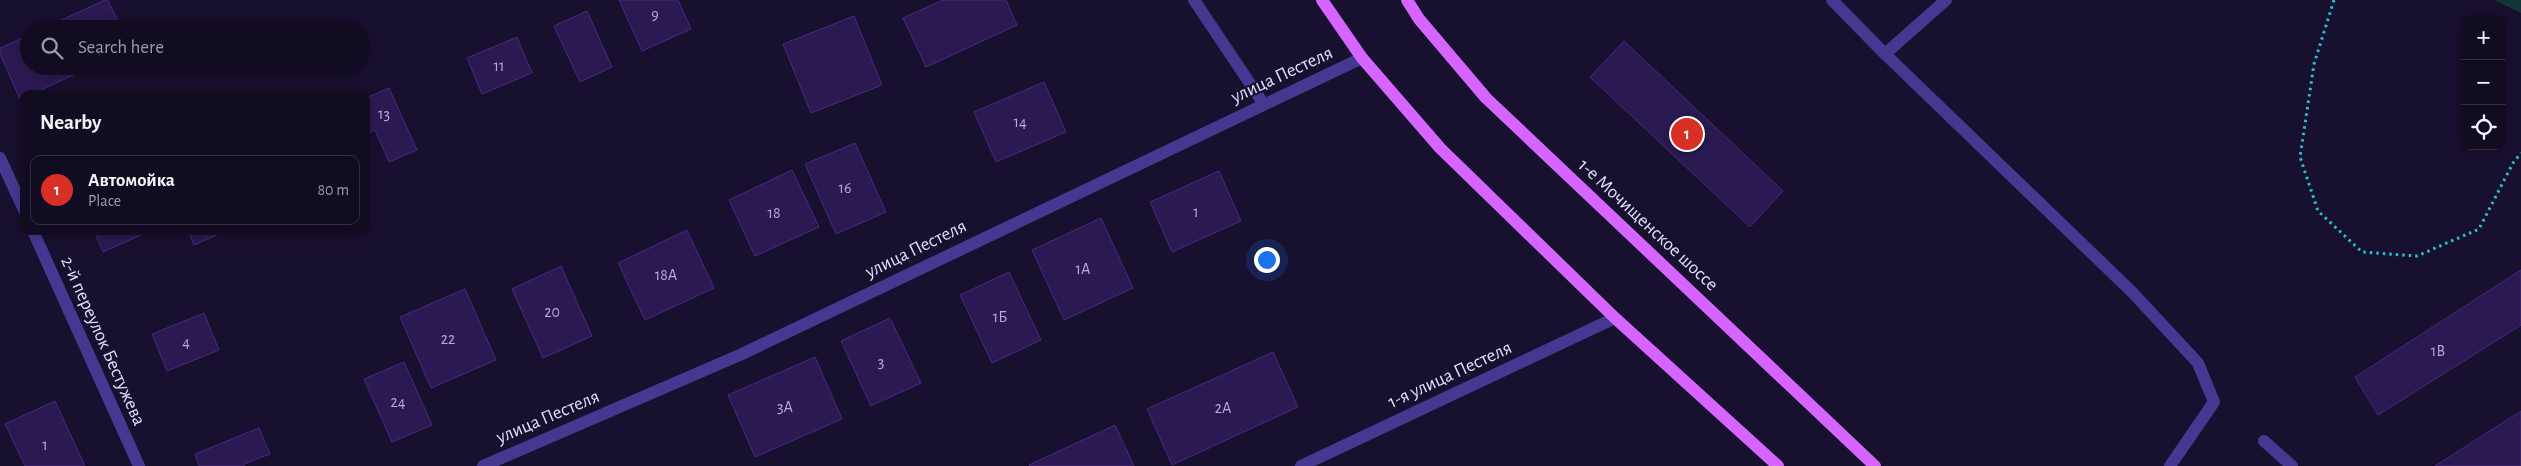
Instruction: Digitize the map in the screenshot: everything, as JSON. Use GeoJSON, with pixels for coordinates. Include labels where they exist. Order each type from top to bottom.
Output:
{"type":"FeatureCollection","features":[{"type":"Feature","properties":{"kind":"main road"},"geometry":{"type":"LineString","coordinates":[[1322,0],[1362,58],[1440,148],[1615,318],[1778,466]]}},
{"type":"Feature","properties":{"kind":"main road","name":"1-е Мочищенское шоссе"},"geometry":{"type":"LineString","coordinates":[[1407,0],[1420,19],[1486,98],[1875,466]]}},
{"type":"Feature","properties":{"kind":"street"},"geometry":{"type":"LineString","coordinates":[[1194,0],[1263,104]]}},
{"type":"Feature","properties":{"kind":"street"},"geometry":{"type":"LineString","coordinates":[[1832,0],[1885,54],[2132,292],[2198,363],[2214,402],[2170,466]]}},
{"type":"Feature","properties":{"kind":"street"},"geometry":{"type":"LineString","coordinates":[[1885,54],[1946,0]]}},
{"type":"Feature","properties":{"kind":"street","name":"улица Пестеля"},"geometry":{"type":"LineString","coordinates":[[483,466],[742,354],[1362,58]]}},
{"type":"Feature","properties":{"kind":"street"},"geometry":{"type":"LineString","coordinates":[[0,158],[20,201]]}},
{"type":"Feature","properties":{"kind":"street","name":"2-й переулок Бестужева"},"geometry":{"type":"LineString","coordinates":[[35,235],[139,466]]}},
{"type":"Feature","properties":{"kind":"street","name":"1-я улица Пестеля"},"geometry":{"type":"LineString","coordinates":[[1301,466],[1615,318]]}},
{"type":"Feature","properties":{"kind":"street"},"geometry":{"type":"LineString","coordinates":[[2264,442],[2292,466]]}},
{"type":"Feature","properties":{"kind":"path"},"geometry":{"type":"LineString","coordinates":[[2334,0],[2314,64],[2300,157],[2318,211],[2362,252],[2417,256],[2479,228],[2513,163],[2521,153]]}},
{"type":"Feature","properties":{"kind":"green space"},"geometry":{"type":"Polygon","coordinates":[[[2495,0],[2521,0],[2521,13],[2495,0]]]}},
{"type":"Feature","properties":{"kind":"building"},"geometry":{"type":"Polygon","coordinates":[[[108,0],[117,20],[62,20],[108,0]]]}},
{"type":"Feature","properties":{"kind":"building"},"geometry":{"type":"Polygon","coordinates":[[[619,0],[678,0],[691,29],[642,51],[619,0]]]}},
{"type":"Feature","properties":{"kind":"building"},"geometry":{"type":"Polygon","coordinates":[[[943,0],[1006,0],[1017,25],[926,67],[903,18],[943,0]]]}},
{"type":"Feature","properties":{"kind":"building"},"geometry":{"type":"Polygon","coordinates":[[[587,11],[612,67],[580,82],[554,26],[587,11]]]}},
{"type":"Feature","properties":{"kind":"building"},"geometry":{"type":"Polygon","coordinates":[[[854,16],[882,85],[811,113],[783,44],[854,16]]]}},
{"type":"Feature","properties":{"kind":"building"},"geometry":{"type":"Polygon","coordinates":[[[517,37],[532,73],[482,94],[467,58],[517,37]]]}},
{"type":"Feature","properties":{"kind":"building"},"geometry":{"type":"Polygon","coordinates":[[[20,39],[20,75],[73,75],[41,90],[20,90],[20,99],[0,54],[0,48],[20,39]]]}},
{"type":"Feature","properties":{"kind":"building"},"geometry":{"type":"Polygon","coordinates":[[[1624,41],[1783,191],[1750,227],[1590,77],[1624,41]]]}},
{"type":"Feature","properties":{"kind":"building"},"geometry":{"type":"Polygon","coordinates":[[[1044,82],[1066,132],[996,162],[974,112],[1044,82]]]}},
{"type":"Feature","properties":{"kind":"building"},"geometry":{"type":"Polygon","coordinates":[[[389,88],[417,150],[389,162],[375,130],[370,133],[370,96],[389,88]]]}},
{"type":"Feature","properties":{"kind":"building"},"geometry":{"type":"Polygon","coordinates":[[[855,143],[886,212],[836,234],[805,164],[855,143]]]}},
{"type":"Feature","properties":{"kind":"building"},"geometry":{"type":"Polygon","coordinates":[[[792,170],[819,227],[755,256],[729,200],[792,170]]]}},
{"type":"Feature","properties":{"kind":"building"},"geometry":{"type":"Polygon","coordinates":[[[1219,171],[1241,221],[1172,252],[1150,202],[1219,171]]]}},
{"type":"Feature","properties":{"kind":"building"},"geometry":{"type":"Polygon","coordinates":[[[1101,218],[1133,288],[1064,320],[1032,250],[1101,218]]]}},
{"type":"Feature","properties":{"kind":"building"},"geometry":{"type":"Polygon","coordinates":[[[687,230],[714,288],[645,320],[618,263],[687,230]]]}},
{"type":"Feature","properties":{"kind":"building"},"geometry":{"type":"Polygon","coordinates":[[[96,235],[141,235],[103,252],[96,235]]]}},
{"type":"Feature","properties":{"kind":"building"},"geometry":{"type":"Polygon","coordinates":[[[190,235],[217,235],[194,245],[190,235]]]}},
{"type":"Feature","properties":{"kind":"building"},"geometry":{"type":"Polygon","coordinates":[[[561,266],[592,336],[543,358],[512,289],[561,266]]]}},
{"type":"Feature","properties":{"kind":"building"},"geometry":{"type":"Polygon","coordinates":[[[2521,270],[2521,325],[2378,415],[2355,377],[2521,270]]]}},
{"type":"Feature","properties":{"kind":"building"},"geometry":{"type":"Polygon","coordinates":[[[1009,272],[1041,340],[992,363],[960,295],[1009,272]]]}},
{"type":"Feature","properties":{"kind":"building"},"geometry":{"type":"Polygon","coordinates":[[[465,289],[496,360],[431,388],[400,317],[465,289]]]}},
{"type":"Feature","properties":{"kind":"building"},"geometry":{"type":"Polygon","coordinates":[[[204,313],[219,350],[167,371],[152,334],[204,313]]]}},
{"type":"Feature","properties":{"kind":"building"},"geometry":{"type":"Polygon","coordinates":[[[890,318],[921,383],[871,406],[841,341],[890,318]]]}},
{"type":"Feature","properties":{"kind":"building"},"geometry":{"type":"Polygon","coordinates":[[[1273,352],[1298,407],[1172,465],[1147,409],[1273,352]]]}},
{"type":"Feature","properties":{"kind":"building"},"geometry":{"type":"Polygon","coordinates":[[[815,357],[842,419],[755,457],[728,395],[815,357]]]}},
{"type":"Feature","properties":{"kind":"building"},"geometry":{"type":"Polygon","coordinates":[[[404,362],[432,425],[392,442],[364,379],[404,362]]]}},
{"type":"Feature","properties":{"kind":"building"},"geometry":{"type":"Polygon","coordinates":[[[55,401],[85,466],[25,466],[5,424],[55,401]]]}},
{"type":"Feature","properties":{"kind":"building"},"geometry":{"type":"Polygon","coordinates":[[[2521,411],[2521,466],[2435,466],[2521,411]]]}},
{"type":"Feature","properties":{"kind":"building"},"geometry":{"type":"Polygon","coordinates":[[[1115,425],[1134,466],[1029,465],[1115,425]]]}},
{"type":"Feature","properties":{"kind":"building"},"geometry":{"type":"Polygon","coordinates":[[[259,428],[270,454],[244,464],[245,466],[199,466],[195,454],[259,428]]]}},
{"type":"Feature","properties":{"kind":"place","name":"Автомойка"},"geometry":{"type":"Point","coordinates":[1687,134]}}]}
